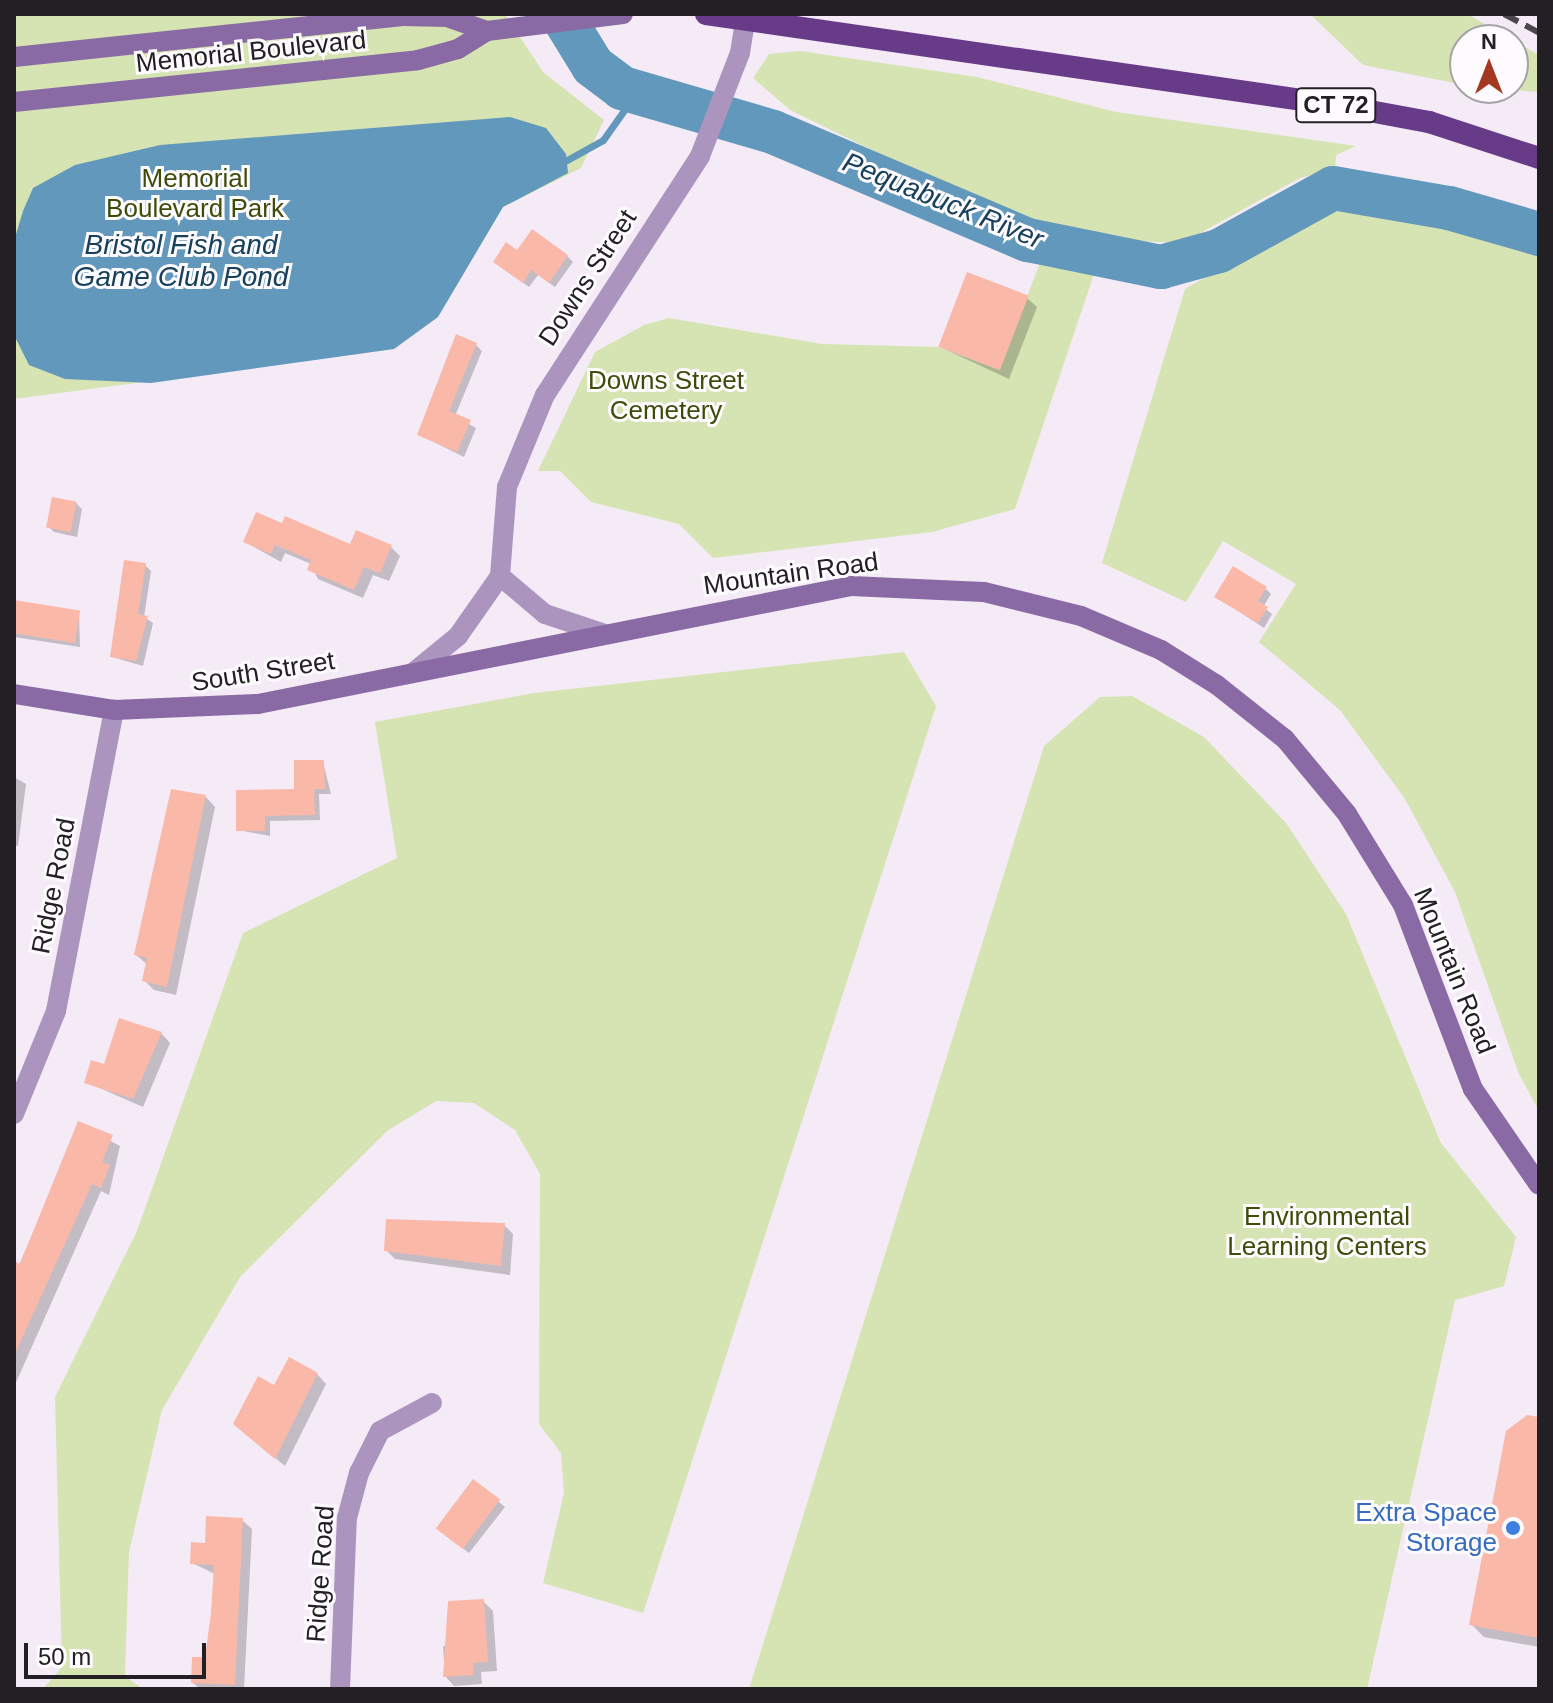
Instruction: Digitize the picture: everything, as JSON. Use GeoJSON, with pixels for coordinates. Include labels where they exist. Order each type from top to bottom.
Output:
{"type":"FeatureCollection","features":[{"type":"Feature","properties":{"kind":"highway","name":"CT 72"},"geometry":{"type":"LineString","coordinates":[[706,14],[746,15],[1337,105],[1429,122],[1539,158]]}},
{"type":"Feature","properties":{"kind":"main road","name":"Memorial Boulevard"},"geometry":{"type":"LineString","coordinates":[[14,57],[403,16],[447,17],[497,29],[623,14]]}},
{"type":"Feature","properties":{"kind":"main road","name":"Memorial Boulevard"},"geometry":{"type":"LineString","coordinates":[[14,102],[418,60],[458,49],[497,29]]}},
{"type":"Feature","properties":{"kind":"main road","name":"Mountain Road"},"geometry":{"type":"LineString","coordinates":[[518,650],[784,596],[913,585],[984,592],[1081,616],[1161,650],[1285,739],[1347,814],[1403,905],[1473,1089],[1539,1185]]}},
{"type":"Feature","properties":{"kind":"main road","name":"South Street"},"geometry":{"type":"LineString","coordinates":[[14,694],[114,710],[258,704],[518,650]]}},
{"type":"Feature","properties":{"kind":"street","name":"Downs Street"},"geometry":{"type":"LineString","coordinates":[[500,576],[507,487],[545,395],[700,156],[732,75],[746,15]]}},
{"type":"Feature","properties":{"kind":"street"},"geometry":{"type":"LineString","coordinates":[[414,672],[458,636],[500,576],[545,614],[602,633]]}},
{"type":"Feature","properties":{"kind":"street","name":"Ridge Road"},"geometry":{"type":"LineString","coordinates":[[14,1114],[56,1011],[114,710]]}},
{"type":"Feature","properties":{"kind":"street","name":"Ridge Road"},"geometry":{"type":"LineString","coordinates":[[340,1689],[347,1518],[359,1473],[380,1431],[432,1403]]}},
{"type":"Feature","properties":{"kind":"green space","name":"Memorial Boulevard Park"},"geometry":{"type":"Polygon","coordinates":[[[14,14],[505,14],[543,72],[604,120],[581,168],[503,207],[438,317],[394,349],[14,399],[14,14]]]}},
{"type":"Feature","properties":{"kind":"green space"},"geometry":{"type":"Polygon","coordinates":[[[1310,14],[1467,14],[1485,24],[1449,24],[1449,82],[1363,65],[1310,14]]]}},
{"type":"Feature","properties":{"kind":"green space"},"geometry":{"type":"Polygon","coordinates":[[[1529,49],[1539,55],[1539,92],[1529,91],[1529,49]]]}},
{"type":"Feature","properties":{"kind":"green space"},"geometry":{"type":"Polygon","coordinates":[[[800,51],[977,77],[1116,112],[1356,146],[1336,155],[1335,169],[1300,178],[1182,243],[1081,239],[1032,228],[790,110],[753,78],[769,54],[800,51]]]}},
{"type":"Feature","properties":{"kind":"green space"},"geometry":{"type":"Polygon","coordinates":[[[1356,203],[1453,220],[1539,254],[1539,1111],[1519,1074],[1455,892],[1405,799],[1340,710],[1259,642],[1296,584],[1223,541],[1186,602],[1102,563],[1185,289],[1318,212],[1356,203]]]}},
{"type":"Feature","properties":{"kind":"green space","name":"Downs Street Cemetery"},"geometry":{"type":"Polygon","coordinates":[[[1043,255],[1096,268],[1015,509],[932,532],[713,558],[679,524],[591,502],[560,471],[538,471],[595,352],[644,325],[669,318],[822,344],[938,347],[999,370],[1043,255]]]}},
{"type":"Feature","properties":{"kind":"green space"},"geometry":{"type":"Polygon","coordinates":[[[904,652],[936,706],[643,1613],[543,1583],[564,1493],[561,1453],[539,1424],[540,1174],[515,1130],[474,1103],[436,1101],[387,1131],[240,1277],[162,1410],[129,1552],[125,1676],[143,1689],[43,1689],[62,1667],[55,1397],[137,1231],[243,933],[397,858],[375,722],[534,693],[904,652]]]}},
{"type":"Feature","properties":{"kind":"green space","name":"Environmental Learning Centers"},"geometry":{"type":"Polygon","coordinates":[[[1132,696],[1204,737],[1286,823],[1346,914],[1441,1143],[1516,1237],[1504,1286],[1455,1300],[1367,1689],[749,1689],[1044,746],[1100,697],[1132,696]]]}},
{"type":"Feature","properties":{"kind":"water","name":"Bristol Fish and Game Club Pond"},"geometry":{"type":"Polygon","coordinates":[[[510,117],[546,128],[566,154],[568,173],[503,207],[438,317],[394,349],[151,383],[65,379],[29,365],[14,335],[14,241],[23,211],[33,188],[75,165],[160,145],[510,117]]]}},
{"type":"Feature","properties":{"kind":"building"},"geometry":{"type":"Polygon","coordinates":[[[532,229],[568,255],[549,283],[531,270],[523,283],[493,262],[506,242],[517,250],[532,229]]]}},
{"type":"Feature","properties":{"kind":"building"},"geometry":{"type":"Polygon","coordinates":[[[967,272],[1029,296],[1000,370],[938,347],[967,272]]]}},
{"type":"Feature","properties":{"kind":"building"},"geometry":{"type":"Polygon","coordinates":[[[456,334],[477,343],[449,411],[471,420],[457,452],[417,435],[456,334]]]}},
{"type":"Feature","properties":{"kind":"building"},"geometry":{"type":"Polygon","coordinates":[[[52,497],[77,502],[71,532],[46,527],[52,497]]]}},
{"type":"Feature","properties":{"kind":"building"},"geometry":{"type":"Polygon","coordinates":[[[256,512],[282,523],[285,516],[350,544],[356,530],[392,545],[380,573],[364,567],[354,590],[307,570],[311,560],[275,545],[271,554],[243,542],[256,512]]]}},
{"type":"Feature","properties":{"kind":"building"},"geometry":{"type":"Polygon","coordinates":[[[124,560],[146,563],[138,614],[148,616],[136,661],[110,657],[124,560]]]}},
{"type":"Feature","properties":{"kind":"building"},"geometry":{"type":"Polygon","coordinates":[[[1233,566],[1267,587],[1258,601],[1268,607],[1258,623],[1214,597],[1233,566]]]}},
{"type":"Feature","properties":{"kind":"building"},"geometry":{"type":"Polygon","coordinates":[[[14,600],[80,610],[75,643],[14,633],[14,600]]]}},
{"type":"Feature","properties":{"kind":"building"},"geometry":{"type":"Polygon","coordinates":[[[294,760],[324,760],[325,789],[314,789],[315,815],[265,816],[265,831],[236,831],[236,790],[294,789],[294,760]]]}},
{"type":"Feature","properties":{"kind":"building"},"geometry":{"type":"Polygon","coordinates":[[[171,789],[206,795],[167,987],[142,981],[147,958],[134,955],[171,789]]]}},
{"type":"Feature","properties":{"kind":"building"},"geometry":{"type":"Polygon","coordinates":[[[119,1018],[162,1032],[133,1099],[84,1083],[91,1060],[104,1064],[119,1018]]]}},
{"type":"Feature","properties":{"kind":"building"},"geometry":{"type":"Polygon","coordinates":[[[78,1121],[113,1135],[102,1162],[110,1165],[101,1188],[92,1184],[14,1356],[14,1261],[20,1264],[78,1121]]]}},
{"type":"Feature","properties":{"kind":"building"},"geometry":{"type":"Polygon","coordinates":[[[386,1219],[505,1223],[501,1266],[384,1251],[386,1219]]]}},
{"type":"Feature","properties":{"kind":"building"},"geometry":{"type":"Polygon","coordinates":[[[289,1357],[318,1373],[275,1459],[233,1424],[258,1376],[274,1385],[289,1357]]]}},
{"type":"Feature","properties":{"kind":"building","name":"Extra Space Storage"},"geometry":{"type":"Polygon","coordinates":[[[1527,1415],[1539,1417],[1539,1638],[1469,1625],[1506,1431],[1527,1415]]]}},
{"type":"Feature","properties":{"kind":"building"},"geometry":{"type":"Polygon","coordinates":[[[473,1479],[500,1499],[463,1549],[436,1529],[473,1479]]]}},
{"type":"Feature","properties":{"kind":"building"},"geometry":{"type":"Polygon","coordinates":[[[206,1516],[243,1518],[235,1685],[191,1683],[192,1657],[205,1657],[211,1613],[214,1565],[190,1564],[191,1542],[205,1543],[206,1516]]]}},
{"type":"Feature","properties":{"kind":"building"},"geometry":{"type":"Polygon","coordinates":[[[484,1599],[488,1662],[473,1663],[474,1675],[443,1677],[448,1601],[484,1599]]]}},
{"type":"Feature","properties":{"kind":"waterway","name":"Pequabuck River"},"geometry":{"type":"LineString","coordinates":[[561,14],[593,66],[622,88],[773,132],[1028,240],[1161,267],[1219,251],[1333,188],[1449,208],[1539,234]]}},
{"type":"Feature","properties":{"kind":"waterway"},"geometry":{"type":"LineString","coordinates":[[558,165],[603,140],[637,92]]}},
{"type":"Feature","properties":{"kind":"railway"},"geometry":{"type":"LineString","coordinates":[[1504,14],[1539,33]]}},
{"type":"Feature","properties":{"kind":"place","name":"Extra Space Storage"},"geometry":{"type":"Point","coordinates":[1513,1528]}}]}
